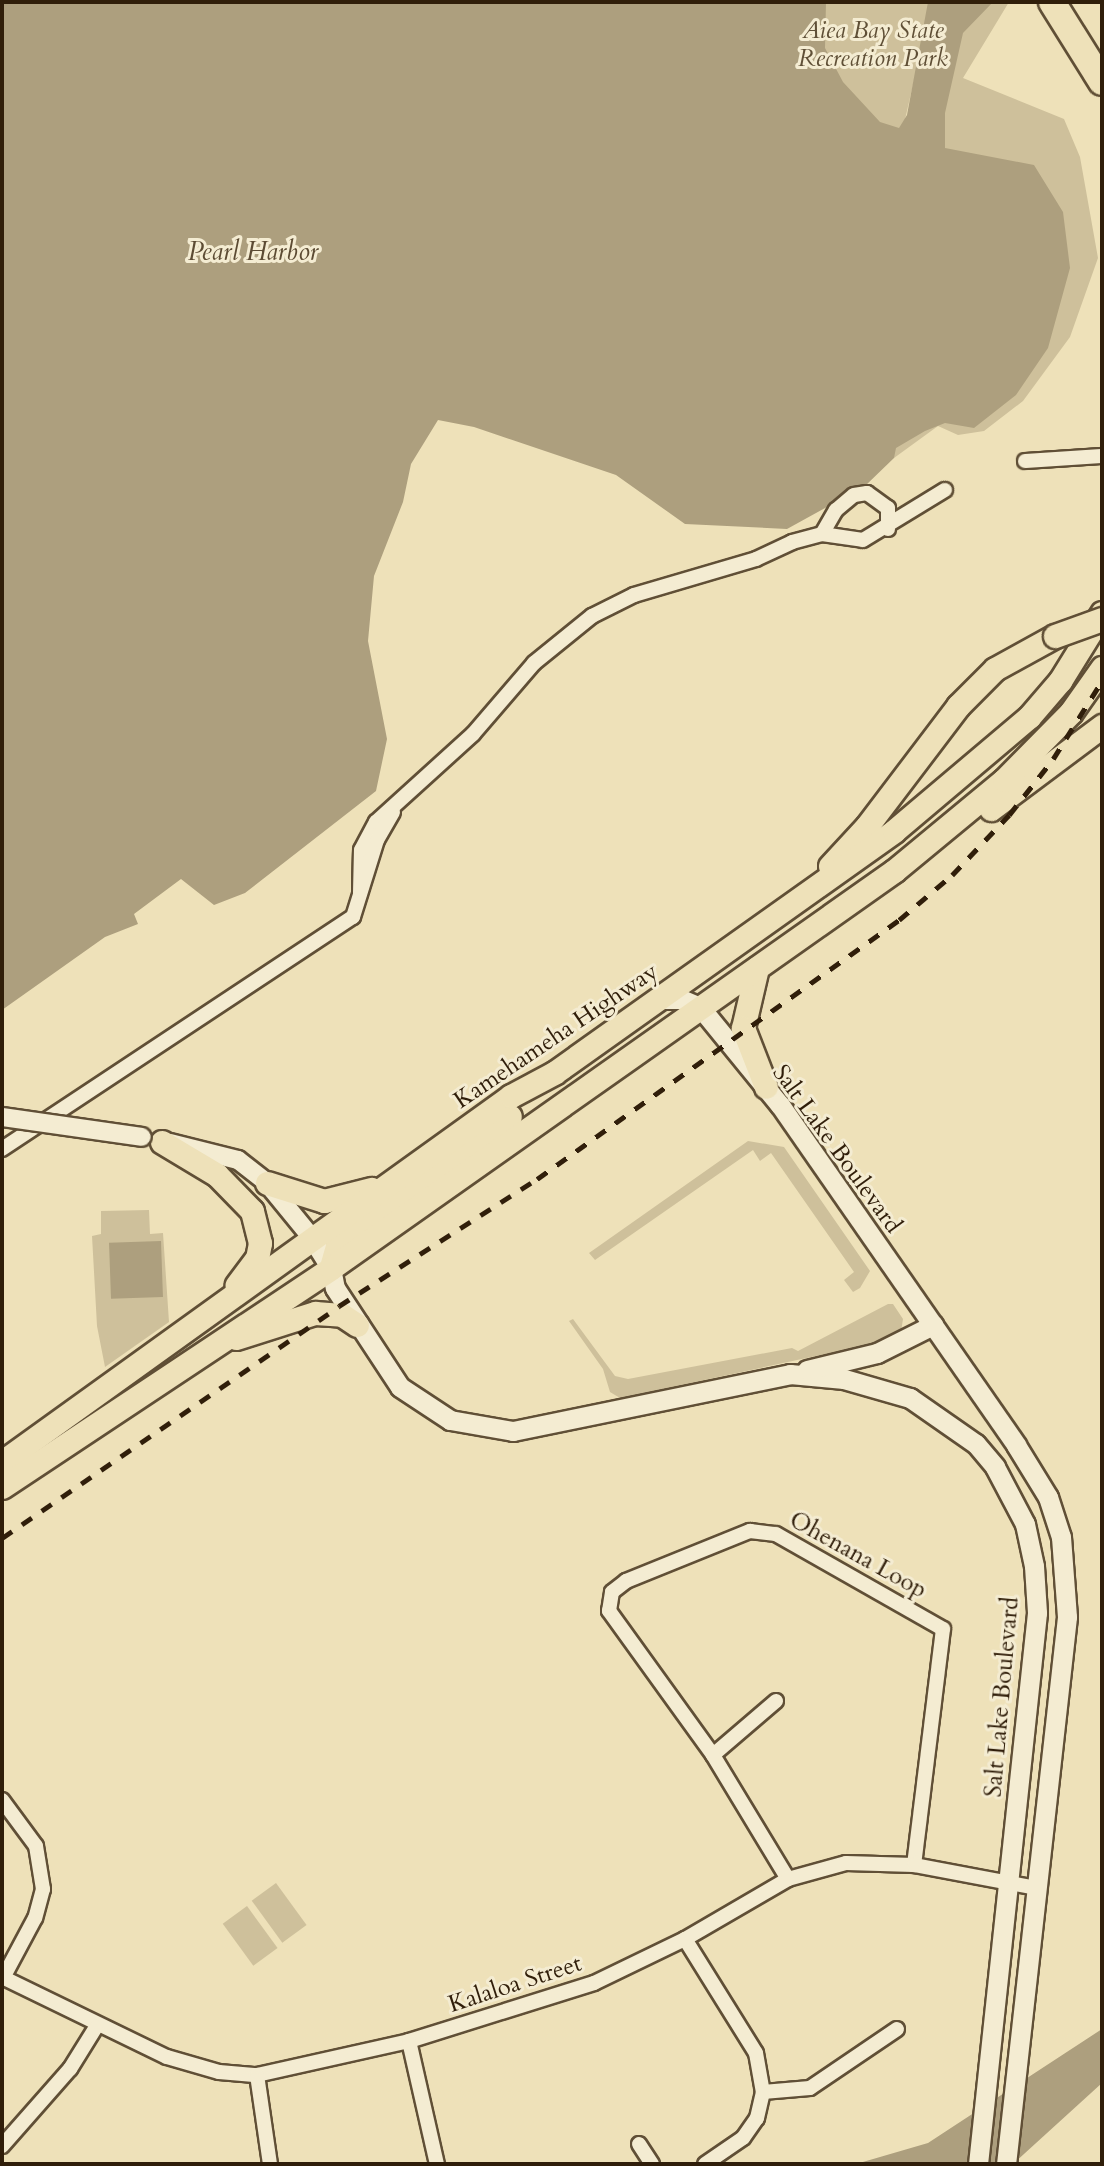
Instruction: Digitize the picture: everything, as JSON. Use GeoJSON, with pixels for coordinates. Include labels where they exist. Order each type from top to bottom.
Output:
{"type":"FeatureCollection","features":[{"type":"Feature","properties":{"kind":"highway"},"geometry":{"type":"LineString","coordinates":[[1052,2],[1102,82]]}},
{"type":"Feature","properties":{"kind":"main road","name":"Kamehameha Highway"},"geometry":{"type":"LineString","coordinates":[[2,1462],[512,1096],[554,1073],[793,906],[999,747],[1060,681],[1102,613]]}},
{"type":"Feature","properties":{"kind":"main road"},"geometry":{"type":"LineString","coordinates":[[793,906],[867,826],[958,706],[995,669],[1055,636],[1102,619]]}},
{"type":"Feature","properties":{"kind":"main road"},"geometry":{"type":"LineString","coordinates":[[2,1487],[46,1455],[331,1268],[894,871],[1004,780],[1071,712],[1102,668]]}},
{"type":"Feature","properties":{"kind":"main road"},"geometry":{"type":"LineString","coordinates":[[894,871],[960,832],[1102,726]]}},
{"type":"Feature","properties":{"kind":"main road"},"geometry":{"type":"LineString","coordinates":[[757,968],[743,1028],[766,1087]]}},
{"type":"Feature","properties":{"kind":"main road"},"geometry":{"type":"LineString","coordinates":[[657,999],[681,999],[700,1007]]}},
{"type":"Feature","properties":{"kind":"main road","name":"Salt Lake Boulevard"},"geometry":{"type":"LineString","coordinates":[[700,1007],[743,1065],[766,1087],[1034,1473],[1048,1497],[1061,1538],[1067,1616],[1006,2164]]}},
{"type":"Feature","properties":{"kind":"main road"},"geometry":{"type":"LineString","coordinates":[[331,1268],[337,1246],[352,1231],[506,1119],[554,1073]]}},
{"type":"Feature","properties":{"kind":"main road"},"geometry":{"type":"LineString","coordinates":[[152,1140],[227,1183],[253,1211],[258,1226],[257,1258],[226,1300]]}},
{"type":"Feature","properties":{"kind":"main road"},"geometry":{"type":"LineString","coordinates":[[267,1183],[324,1200],[365,1192],[402,1174]]}},
{"type":"Feature","properties":{"kind":"main road","name":"Salt Lake Boulevard"},"geometry":{"type":"LineString","coordinates":[[312,1238],[331,1268],[335,1288],[400,1387],[450,1420],[476,1428],[513,1431],[790,1374],[871,1383],[909,1398],[976,1444],[995,1467],[1025,1524],[1034,1566],[1037,1613],[978,2164]]}},
{"type":"Feature","properties":{"kind":"main road"},"geometry":{"type":"LineString","coordinates":[[217,1344],[315,1313],[342,1315],[357,1325]]}},
{"type":"Feature","properties":{"kind":"main road"},"geometry":{"type":"LineString","coordinates":[[790,1374],[877,1353],[933,1325]]}},
{"type":"Feature","properties":{"kind":"main road"},"geometry":{"type":"LineString","coordinates":[[2,1503],[46,1455]]}},
{"type":"Feature","properties":{"kind":"street"},"geometry":{"type":"LineString","coordinates":[[1025,461],[1102,456]]}},
{"type":"Feature","properties":{"kind":"street"},"geometry":{"type":"LineString","coordinates":[[2,1149],[339,928],[353,916],[377,840],[397,807],[472,734],[526,671],[592,616],[634,595],[822,534],[863,540],[888,529],[945,490]]}},
{"type":"Feature","properties":{"kind":"street"},"geometry":{"type":"LineString","coordinates":[[822,534],[836,510],[854,495],[867,494],[888,508],[888,529]]}},
{"type":"Feature","properties":{"kind":"street"},"geometry":{"type":"LineString","coordinates":[[2,1117],[223,1153],[267,1183],[312,1238]]}},
{"type":"Feature","properties":{"kind":"street","name":"Ohenana Loop"},"geometry":{"type":"LineString","coordinates":[[788,1879],[713,1755],[610,1611],[612,1592],[626,1581],[722,1540],[750,1531],[776,1534],[943,1629],[914,1865]]}},
{"type":"Feature","properties":{"kind":"street"},"geometry":{"type":"LineString","coordinates":[[713,1755],[772,1709],[776,1701]]}},
{"type":"Feature","properties":{"kind":"street"},"geometry":{"type":"LineString","coordinates":[[2,1800],[36,1846],[43,1888],[35,1918],[3,1978]]}},
{"type":"Feature","properties":{"kind":"street","name":"Kalaloa Street"},"geometry":{"type":"LineString","coordinates":[[3,1978],[96,2027],[194,2067],[257,2075],[409,2041],[594,1983],[685,1939],[788,1879],[846,1863],[914,1865],[1010,1879],[1037,1888]]}},
{"type":"Feature","properties":{"kind":"street"},"geometry":{"type":"LineString","coordinates":[[685,1939],[756,2053],[763,2092],[757,2118],[743,2138],[705,2164]]}},
{"type":"Feature","properties":{"kind":"street"},"geometry":{"type":"LineString","coordinates":[[2,2146],[70,2069],[96,2027]]}},
{"type":"Feature","properties":{"kind":"street"},"geometry":{"type":"LineString","coordinates":[[763,2092],[810,2088],[897,2029]]}},
{"type":"Feature","properties":{"kind":"street"},"geometry":{"type":"LineString","coordinates":[[409,2041],[437,2164]]}},
{"type":"Feature","properties":{"kind":"street"},"geometry":{"type":"LineString","coordinates":[[257,2075],[270,2164]]}},
{"type":"Feature","properties":{"kind":"street"},"geometry":{"type":"LineString","coordinates":[[639,2144],[652,2164]]}},
{"type":"Feature","properties":{"kind":"green space","name":"Aiea Bay State Recreation Park"},"geometry":{"type":"Polygon","coordinates":[[[814,2],[932,2],[898,150],[821,60],[814,2]]]}},
{"type":"Feature","properties":{"kind":"green space"},"geometry":{"type":"Polygon","coordinates":[[[969,2],[1009,2],[963,78],[1064,119],[1080,157],[1098,258],[1070,337],[1023,401],[984,431],[958,435],[938,426],[894,458],[883,457],[943,170],[935,125],[969,2]]]}},
{"type":"Feature","properties":{"kind":"green space"},"geometry":{"type":"Polygon","coordinates":[[[748,1141],[784,1147],[870,1271],[860,1288],[853,1292],[844,1280],[854,1272],[771,1153],[760,1161],[753,1150],[595,1260],[589,1253],[748,1141]]]}},
{"type":"Feature","properties":{"kind":"green space"},"geometry":{"type":"Polygon","coordinates":[[[149,1210],[150,1234],[163,1233],[169,1322],[105,1367],[97,1326],[92,1236],[101,1234],[101,1211],[149,1210]]]}},
{"type":"Feature","properties":{"kind":"green space"},"geometry":{"type":"Polygon","coordinates":[[[888,1304],[893,1304],[903,1319],[900,1338],[620,1398],[610,1392],[603,1369],[569,1321],[573,1319],[615,1376],[628,1379],[792,1348],[798,1351],[888,1304]]]}},
{"type":"Feature","properties":{"kind":"green space"},"geometry":{"type":"Polygon","coordinates":[[[276,1883],[307,1925],[282,1943],[252,1901],[276,1883]]]}},
{"type":"Feature","properties":{"kind":"green space"},"geometry":{"type":"Polygon","coordinates":[[[247,1906],[278,1948],[253,1966],[223,1924],[247,1906]]]}},
{"type":"Feature","properties":{"kind":"water","name":"Pearl Harbor"},"geometry":{"type":"Polygon","coordinates":[[[2,2],[826,2],[825,48],[843,82],[880,122],[899,128],[907,115],[928,2],[993,2],[963,33],[945,113],[945,148],[1034,165],[1063,212],[1070,268],[1048,348],[1016,395],[974,428],[945,423],[925,431],[896,448],[894,458],[865,486],[787,529],[685,524],[616,475],[474,427],[438,420],[411,464],[403,502],[374,576],[368,641],[387,739],[376,791],[245,893],[214,905],[181,879],[134,914],[138,924],[105,937],[2,1010],[2,2]]]}},
{"type":"Feature","properties":{"kind":"water"},"geometry":{"type":"Polygon","coordinates":[[[161,1241],[163,1297],[111,1299],[109,1243],[161,1241]]]}},
{"type":"Feature","properties":{"kind":"water"},"geometry":{"type":"Polygon","coordinates":[[[1102,2029],[1102,2083],[1013,2164],[856,2164],[928,2143],[1102,2029]]]}},
{"type":"Feature","properties":{"kind":"railway"},"geometry":{"type":"LineString","coordinates":[[2,1538],[339,1306],[537,1179],[899,920],[952,875],[1009,815],[1053,759],[1102,681]]}}]}
